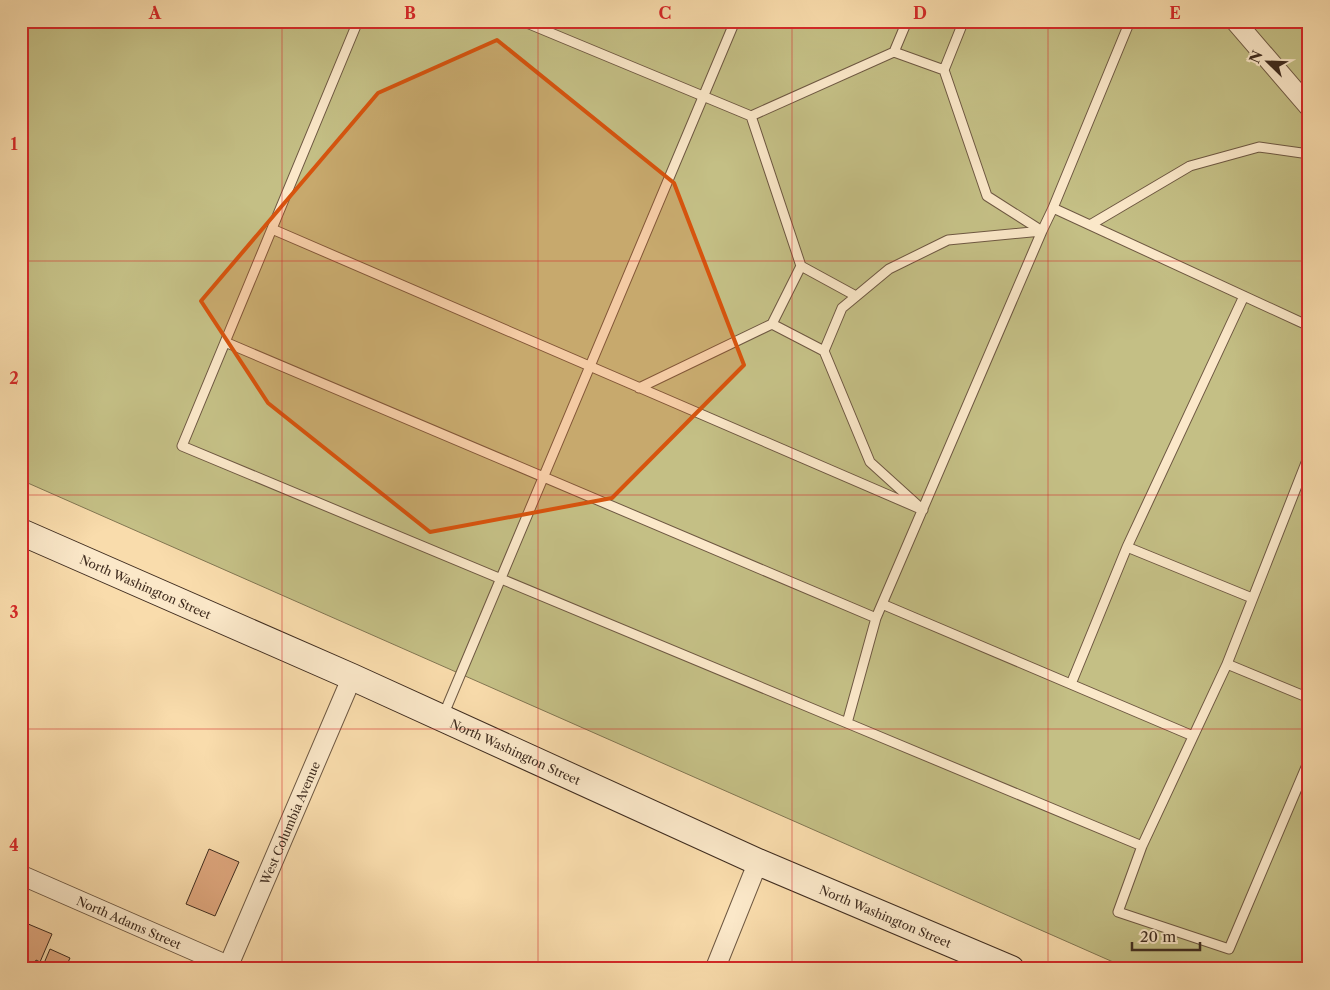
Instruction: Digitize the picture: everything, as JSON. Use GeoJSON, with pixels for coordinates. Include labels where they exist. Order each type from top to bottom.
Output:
{"type":"FeatureCollection","features":[{"type":"Feature","properties":{"kind":"street"},"geometry":{"type":"LineString","coordinates":[[1235,21],[1309,107]]}},
{"type":"Feature","properties":{"kind":"street","name":"North Washington Street"},"geometry":{"type":"LineString","coordinates":[[21,532],[352,677],[758,862],[1011,969]]}},
{"type":"Feature","properties":{"kind":"street","name":"West Columbia Avenue"},"geometry":{"type":"LineString","coordinates":[[230,968],[352,677]]}},
{"type":"Feature","properties":{"kind":"street"},"geometry":{"type":"LineString","coordinates":[[715,969],[758,862]]}},
{"type":"Feature","properties":{"kind":"street","name":"North Adams Street"},"geometry":{"type":"LineString","coordinates":[[21,875],[230,968]]}},
{"type":"Feature","properties":{"kind":"lane"},"geometry":{"type":"LineString","coordinates":[[358,21],[182,446],[1142,846]]}},
{"type":"Feature","properties":{"kind":"lane"},"geometry":{"type":"LineString","coordinates":[[522,21],[751,116],[894,52],[907,21]]}},
{"type":"Feature","properties":{"kind":"lane"},"geometry":{"type":"LineString","coordinates":[[442,718],[735,21]]}},
{"type":"Feature","properties":{"kind":"lane"},"geometry":{"type":"LineString","coordinates":[[967,21],[962,25],[944,70],[987,196],[1042,231]]}},
{"type":"Feature","properties":{"kind":"lane"},"geometry":{"type":"LineString","coordinates":[[847,723],[876,618],[1053,208],[1130,21]]}},
{"type":"Feature","properties":{"kind":"lane"},"geometry":{"type":"LineString","coordinates":[[894,52],[944,70]]}},
{"type":"Feature","properties":{"kind":"lane"},"geometry":{"type":"LineString","coordinates":[[751,116],[800,266],[856,296]]}},
{"type":"Feature","properties":{"kind":"lane"},"geometry":{"type":"LineString","coordinates":[[1090,225],[1190,166],[1259,147],[1309,154]]}},
{"type":"Feature","properties":{"kind":"lane"},"geometry":{"type":"LineString","coordinates":[[1053,208],[1309,326]]}},
{"type":"Feature","properties":{"kind":"lane"},"geometry":{"type":"LineString","coordinates":[[272,229],[923,510]]}},
{"type":"Feature","properties":{"kind":"lane"},"geometry":{"type":"LineString","coordinates":[[824,351],[842,308],[888,270],[948,240],[1042,231]]}},
{"type":"Feature","properties":{"kind":"lane"},"geometry":{"type":"LineString","coordinates":[[639,388],[772,324],[800,266]]}},
{"type":"Feature","properties":{"kind":"lane"},"geometry":{"type":"LineString","coordinates":[[1071,684],[1127,547],[1244,296]]}},
{"type":"Feature","properties":{"kind":"lane"},"geometry":{"type":"LineString","coordinates":[[772,324],[824,351],[870,462],[923,510]]}},
{"type":"Feature","properties":{"kind":"lane"},"geometry":{"type":"LineString","coordinates":[[225,342],[876,618]]}},
{"type":"Feature","properties":{"kind":"lane"},"geometry":{"type":"LineString","coordinates":[[1309,455],[1226,664],[1142,846],[1118,912],[1229,949],[1309,760]]}},
{"type":"Feature","properties":{"kind":"lane"},"geometry":{"type":"LineString","coordinates":[[1127,547],[1252,598]]}},
{"type":"Feature","properties":{"kind":"lane"},"geometry":{"type":"LineString","coordinates":[[882,604],[1193,736]]}},
{"type":"Feature","properties":{"kind":"lane"},"geometry":{"type":"LineString","coordinates":[[1226,664],[1309,698]]}},
{"type":"Feature","properties":{"kind":"highlighted area"},"geometry":{"type":"Polygon","coordinates":[[[497,40],[674,183],[744,365],[612,498],[430,532],[268,403],[201,301],[378,93],[497,40]]]}},
{"type":"Feature","properties":{"kind":"shaded area"},"geometry":{"type":"Polygon","coordinates":[[[21,21],[1309,21],[1309,969],[1129,969],[21,480],[21,21]]]}},
{"type":"Feature","properties":{"kind":"building"},"geometry":{"type":"Polygon","coordinates":[[[209,849],[239,862],[215,916],[186,904],[209,849]]]}},
{"type":"Feature","properties":{"kind":"building"},"geometry":{"type":"Polygon","coordinates":[[[21,921],[52,934],[40,962],[36,960],[32,969],[21,965],[21,921]]]}},
{"type":"Feature","properties":{"kind":"building"},"geometry":{"type":"Polygon","coordinates":[[[50,949],[70,958],[65,969],[37,969],[38,966],[42,968],[50,949]]]}}]}
